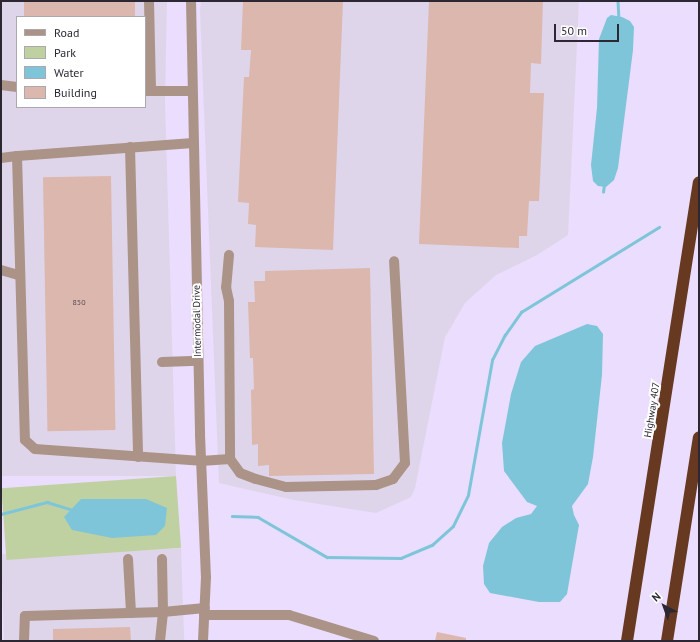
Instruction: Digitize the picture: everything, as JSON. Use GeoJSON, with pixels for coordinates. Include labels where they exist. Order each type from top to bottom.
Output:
{"type":"FeatureCollection","features":[{"type":"Feature","properties":{"kind":"highway","name":"Highway 407"},"geometry":{"type":"LineString","coordinates":[[628,641],[699,183]]}},
{"type":"Feature","properties":{"kind":"highway"},"geometry":{"type":"LineString","coordinates":[[667,641],[699,437]]}},
{"type":"Feature","properties":{"kind":"street"},"geometry":{"type":"LineString","coordinates":[[149,1],[148,90],[192,91]]}},
{"type":"Feature","properties":{"kind":"street","name":"Intermodal Drive"},"geometry":{"type":"LineString","coordinates":[[191,1],[198,361],[206,577],[203,641]]}},
{"type":"Feature","properties":{"kind":"street"},"geometry":{"type":"LineString","coordinates":[[1,85],[16,87]]}},
{"type":"Feature","properties":{"kind":"street"},"geometry":{"type":"LineString","coordinates":[[1,158],[193,143]]}},
{"type":"Feature","properties":{"kind":"street"},"geometry":{"type":"LineString","coordinates":[[130,147],[138,457]]}},
{"type":"Feature","properties":{"kind":"street"},"geometry":{"type":"LineString","coordinates":[[17,156],[19,275],[25,440],[35,449],[201,461],[230,459]]}},
{"type":"Feature","properties":{"kind":"street"},"geometry":{"type":"LineString","coordinates":[[229,254],[226,287],[230,301],[230,459],[240,473],[286,487],[376,485],[393,480],[405,463],[394,261]]}},
{"type":"Feature","properties":{"kind":"street"},"geometry":{"type":"LineString","coordinates":[[1,270],[19,275]]}},
{"type":"Feature","properties":{"kind":"street"},"geometry":{"type":"LineString","coordinates":[[162,362],[198,361]]}},
{"type":"Feature","properties":{"kind":"street"},"geometry":{"type":"LineString","coordinates":[[128,559],[131,613]]}},
{"type":"Feature","properties":{"kind":"street"},"geometry":{"type":"LineString","coordinates":[[160,641],[163,612],[162,559]]}},
{"type":"Feature","properties":{"kind":"street"},"geometry":{"type":"LineString","coordinates":[[24,641],[25,616],[205,611],[289,615],[374,641]]}},
{"type":"Feature","properties":{"kind":"shaded area"},"geometry":{"type":"Polygon","coordinates":[[[1,1],[167,1],[165,102],[176,476],[1,476],[1,1]]]}},
{"type":"Feature","properties":{"kind":"shaded area"},"geometry":{"type":"Polygon","coordinates":[[[201,1],[579,1],[568,235],[537,255],[496,275],[465,303],[445,337],[415,488],[411,497],[376,513],[294,500],[219,483],[200,11],[201,1]]]}},
{"type":"Feature","properties":{"kind":"shaded area"},"geometry":{"type":"Polygon","coordinates":[[[181,548],[184,641],[4,641],[1,554],[181,548]]]}},
{"type":"Feature","properties":{"kind":"green space"},"geometry":{"type":"Polygon","coordinates":[[[176,476],[181,548],[6,560],[1,488],[176,476]]]}},
{"type":"Feature","properties":{"kind":"water"},"geometry":{"type":"Polygon","coordinates":[[[611,15],[622,17],[630,21],[634,27],[633,50],[618,168],[614,180],[606,187],[598,186],[593,181],[591,165],[597,108],[599,39],[607,18],[611,15]]]}},
{"type":"Feature","properties":{"kind":"water"},"geometry":{"type":"Polygon","coordinates":[[[587,324],[597,326],[603,334],[602,375],[593,457],[588,484],[572,506],[574,515],[579,525],[567,594],[560,602],[539,602],[490,593],[484,584],[483,566],[489,543],[502,527],[516,518],[531,514],[537,506],[527,502],[504,471],[502,443],[511,394],[521,362],[535,346],[587,324]]]}},
{"type":"Feature","properties":{"kind":"water"},"geometry":{"type":"Polygon","coordinates":[[[81,499],[146,499],[167,508],[165,526],[156,535],[112,538],[72,530],[64,517],[81,499]]]}},
{"type":"Feature","properties":{"kind":"building"},"geometry":{"type":"Polygon","coordinates":[[[24,1],[135,1],[135,16],[24,16],[24,1]]]}},
{"type":"Feature","properties":{"kind":"building"},"geometry":{"type":"Polygon","coordinates":[[[243,1],[343,1],[333,250],[255,247],[256,225],[248,224],[249,203],[238,202],[244,77],[249,77],[251,50],[241,50],[243,1]]]}},
{"type":"Feature","properties":{"kind":"building"},"geometry":{"type":"Polygon","coordinates":[[[429,1],[543,1],[541,64],[531,63],[530,93],[544,93],[539,201],[529,201],[527,236],[519,236],[519,248],[419,244],[429,1]]]}},
{"type":"Feature","properties":{"kind":"building"},"geometry":{"type":"Polygon","coordinates":[[[111,176],[115,430],[47,431],[43,177],[111,176]]]}},
{"type":"Feature","properties":{"kind":"building"},"geometry":{"type":"Polygon","coordinates":[[[370,268],[374,474],[269,476],[269,465],[258,466],[258,444],[252,445],[251,390],[254,389],[253,358],[250,358],[248,302],[255,302],[254,281],[265,281],[265,271],[370,268]]]}},
{"type":"Feature","properties":{"kind":"building"},"geometry":{"type":"Polygon","coordinates":[[[130,627],[131,641],[53,641],[53,629],[130,627]]]}},
{"type":"Feature","properties":{"kind":"building"},"geometry":{"type":"Polygon","coordinates":[[[437,632],[466,638],[466,641],[435,641],[437,632]]]}},
{"type":"Feature","properties":{"kind":"waterway"},"geometry":{"type":"LineString","coordinates":[[618,1],[619,18]]}},
{"type":"Feature","properties":{"kind":"waterway"},"geometry":{"type":"LineString","coordinates":[[603,192],[604,185]]}},
{"type":"Feature","properties":{"kind":"waterway"},"geometry":{"type":"LineString","coordinates":[[232,516],[258,517],[327,557],[401,558],[432,545],[453,526],[468,495],[492,360],[505,335],[521,312],[659,227]]}},
{"type":"Feature","properties":{"kind":"waterway"},"geometry":{"type":"LineString","coordinates":[[1,514],[47,502],[74,510]]}}]}
